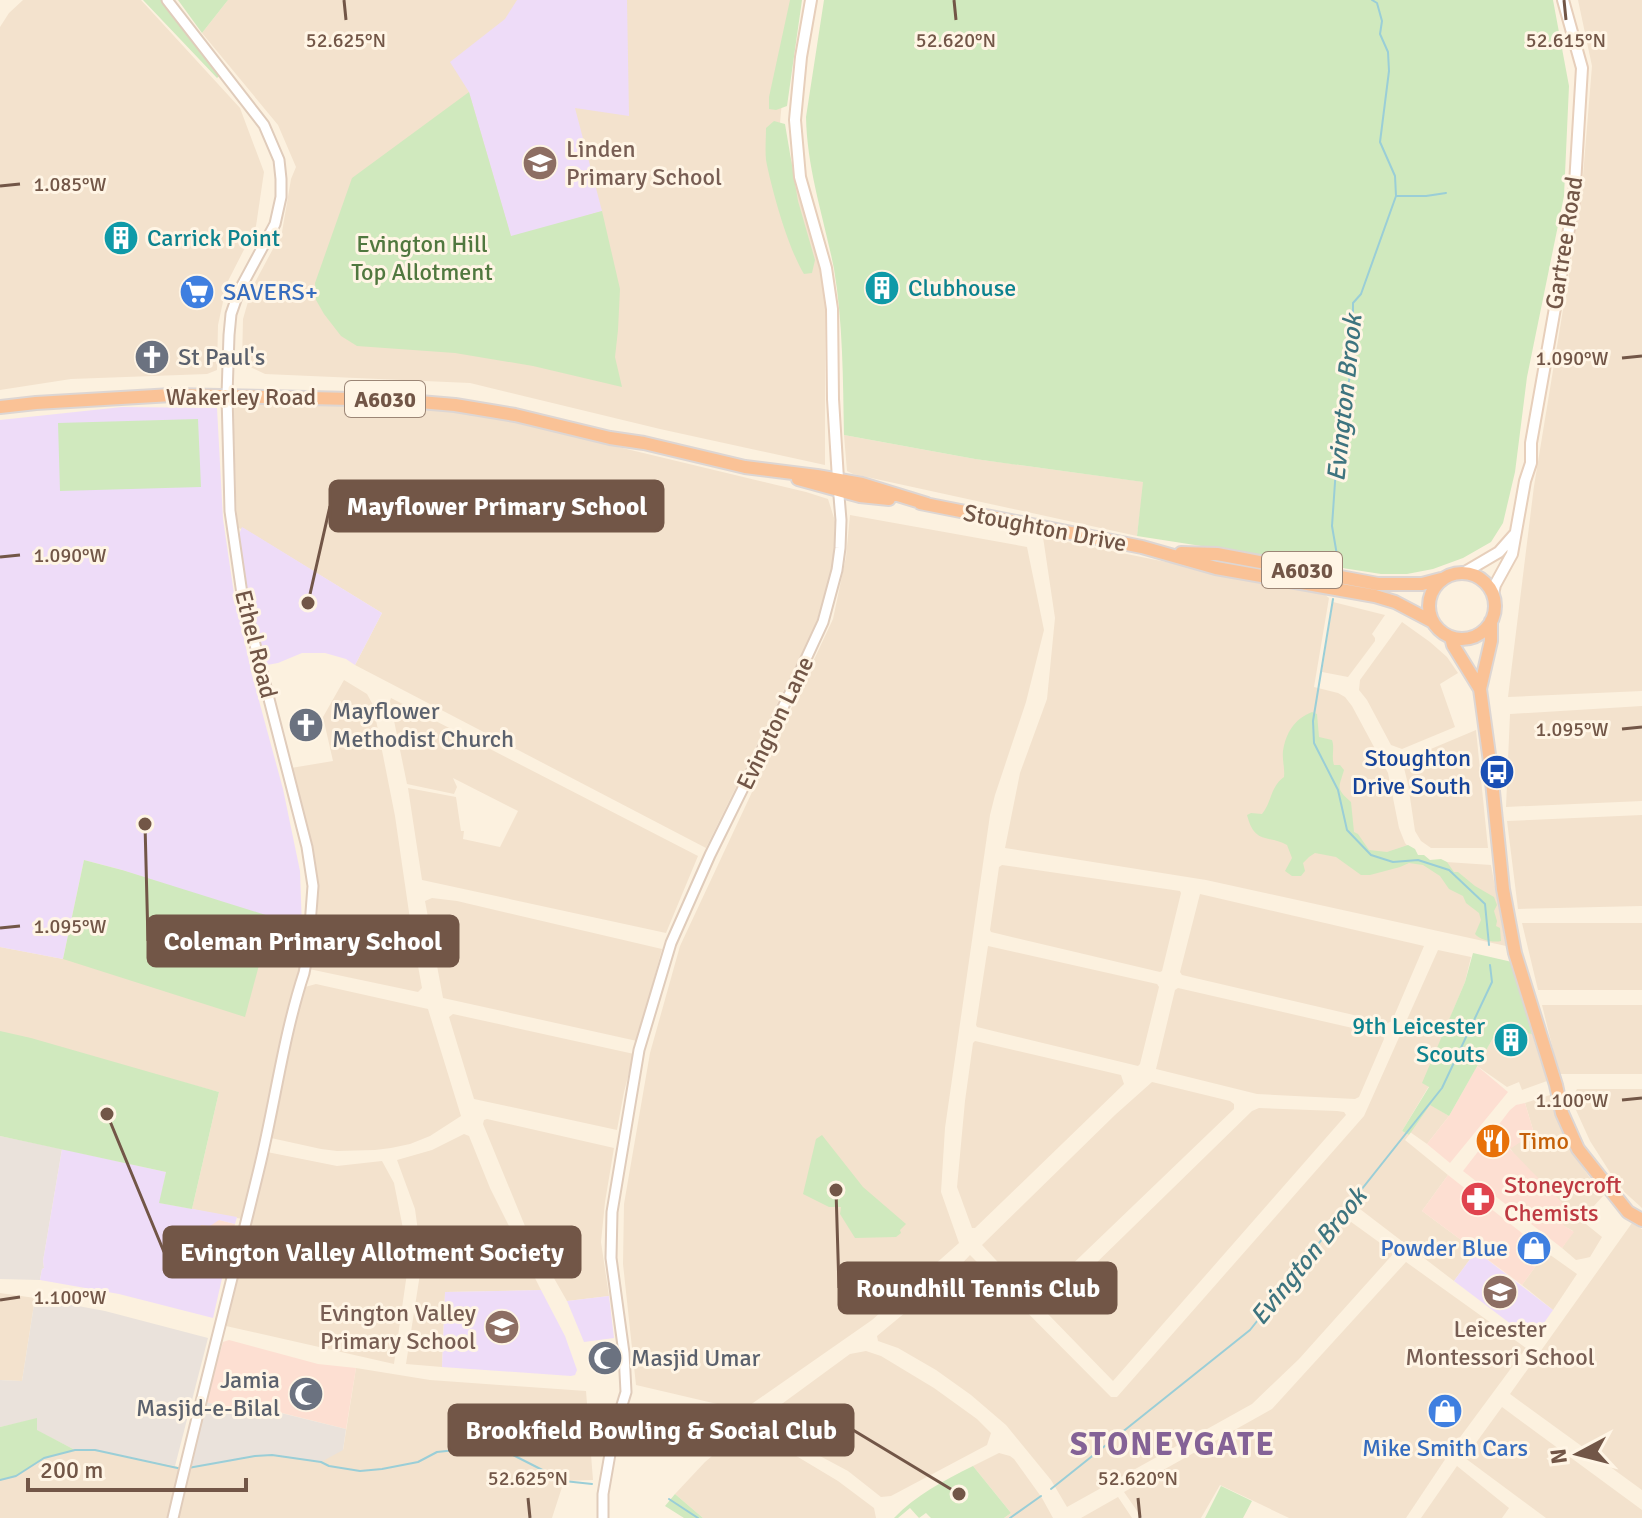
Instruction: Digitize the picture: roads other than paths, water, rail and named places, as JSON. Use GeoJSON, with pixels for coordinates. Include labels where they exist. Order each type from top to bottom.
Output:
{"type":"FeatureCollection","features":[{"type":"Feature","properties":{"kind":"highway","name":"Wakerley Road"},"geometry":{"type":"LineString","coordinates":[[0,407],[172,395],[396,400],[455,405],[515,415],[838,485]]}},
{"type":"Feature","properties":{"kind":"highway","name":"Stoughton Drive"},"geometry":{"type":"LineString","coordinates":[[838,485],[862,484],[927,504],[1162,552],[1216,568],[1375,596],[1395,602],[1433,622]]}},
{"type":"Feature","properties":{"kind":"highway","name":"Stoughton Drive"},"geometry":{"type":"LineString","coordinates":[[1162,552],[1217,554],[1378,584],[1422,584],[1441,579]]}},
{"type":"Feature","properties":{"kind":"highway"},"geometry":{"type":"LineString","coordinates":[[1491,621],[1482,632],[1471,638],[1451,637],[1439,630],[1428,607],[1435,585],[1441,579],[1465,572],[1479,577],[1493,594],[1495,604],[1491,641],[1480,689],[1503,889],[1515,953],[1562,1113],[1578,1149],[1628,1212],[1642,1220]]}},
{"type":"Feature","properties":{"kind":"highway"},"geometry":{"type":"LineString","coordinates":[[1451,637],[1480,689]]}},
{"type":"Feature","properties":{"kind":"main road","name":"Evington Lane"},"geometry":{"type":"LineString","coordinates":[[811,0],[795,120],[800,177],[826,268],[832,309],[838,485]]}},
{"type":"Feature","properties":{"kind":"main road","name":"Gartree Road"},"geometry":{"type":"LineString","coordinates":[[1493,594],[1512,554],[1531,463],[1531,443],[1574,201],[1582,68],[1563,0]]}},
{"type":"Feature","properties":{"kind":"main road"},"geometry":{"type":"LineString","coordinates":[[1465,572],[1499,552],[1515,533]]}},
{"type":"Feature","properties":{"kind":"street","name":"Ethel Road"},"geometry":{"type":"LineString","coordinates":[[167,0],[264,125],[279,160],[281,197],[275,224],[239,291],[231,314],[227,395],[230,511],[242,594],[307,847],[313,886],[304,973],[245,1229],[173,1518]]}},
{"type":"Feature","properties":{"kind":"street","name":"Evington Lane"},"geometry":{"type":"LineString","coordinates":[[603,1518],[603,1494],[614,1431],[626,1392],[611,1258],[612,1212],[639,1050],[671,943],[710,855],[823,622],[840,548],[838,485]]}},
{"type":"Feature","properties":{"kind":"waterway","name":"Evington Brook"},"geometry":{"type":"LineString","coordinates":[[1338,570],[1332,526],[1336,468],[1353,354],[1353,303],[1361,294],[1396,196],[1395,176],[1380,142],[1389,71],[1388,52],[1380,34],[1382,21],[1377,3],[1372,0]]}},
{"type":"Feature","properties":{"kind":"waterway"},"geometry":{"type":"LineString","coordinates":[[1396,196],[1446,193]]}},
{"type":"Feature","properties":{"kind":"waterway","name":"Evington Brook"},"geometry":{"type":"LineString","coordinates":[[1333,599],[1313,721],[1314,743],[1338,790],[1347,830],[1371,855],[1393,862],[1418,860],[1449,870],[1485,904],[1489,945]]}},
{"type":"Feature","properties":{"kind":"waterway","name":"Evington Brook"},"geometry":{"type":"LineString","coordinates":[[1051,1489],[1250,1330],[1442,1088],[1492,982],[1490,965]]}},
{"type":"Feature","properties":{"kind":"waterway","name":"Evington Brook"},"geometry":{"type":"LineString","coordinates":[[188,1468],[272,1455],[360,1471],[418,1462],[437,1452],[484,1447],[513,1455],[564,1481],[592,1484]]}},
{"type":"Feature","properties":{"kind":"waterway","name":"Evington Brook"},"geometry":{"type":"LineString","coordinates":[[0,1480],[16,1476],[44,1458],[75,1450],[95,1450],[182,1469]]}},
{"type":"Feature","properties":{"kind":"waterway","name":"Evington Brook"},"geometry":{"type":"LineString","coordinates":[[1010,1518],[1041,1496]]}},
{"type":"Feature","properties":{"kind":"waterway","name":"Evington Brook"},"geometry":{"type":"LineString","coordinates":[[669,1499],[698,1518]]}},
{"type":"Feature","properties":{"kind":"place","name":"Linden Primary School"},"geometry":{"type":"Point","coordinates":[540,163]}},
{"type":"Feature","properties":{"kind":"place","name":"Carrick Point"},"geometry":{"type":"Point","coordinates":[121,238]}},
{"type":"Feature","properties":{"kind":"place","name":"Clubhouse"},"geometry":{"type":"Point","coordinates":[882,288]}},
{"type":"Feature","properties":{"kind":"place","name":"SAVERS+"},"geometry":{"type":"Point","coordinates":[197,292]}},
{"type":"Feature","properties":{"kind":"place","name":"St Paul's"},"geometry":{"type":"Point","coordinates":[152,357]}},
{"type":"Feature","properties":{"kind":"place","name":"Mayflower Primary School"},"geometry":{"type":"Point","coordinates":[308,603]}},
{"type":"Feature","properties":{"kind":"place","name":"Mayflower Methodist Church"},"geometry":{"type":"Point","coordinates":[306,725]}},
{"type":"Feature","properties":{"kind":"place","name":"Stoughton Drive South"},"geometry":{"type":"Point","coordinates":[1497,772]}},
{"type":"Feature","properties":{"kind":"place","name":"Coleman Primary School"},"geometry":{"type":"Point","coordinates":[145,824]}},
{"type":"Feature","properties":{"kind":"place","name":"9th Leicester Scouts"},"geometry":{"type":"Point","coordinates":[1511,1040]}},
{"type":"Feature","properties":{"kind":"place","name":"Evington Valley Allotment Society"},"geometry":{"type":"Point","coordinates":[107,1114]}},
{"type":"Feature","properties":{"kind":"place","name":"Timo"},"geometry":{"type":"Point","coordinates":[1493,1141]}},
{"type":"Feature","properties":{"kind":"place","name":"Roundhill Tennis Club"},"geometry":{"type":"Point","coordinates":[836,1190]}},
{"type":"Feature","properties":{"kind":"place","name":"Stoneycroft Chemists"},"geometry":{"type":"Point","coordinates":[1478,1199]}},
{"type":"Feature","properties":{"kind":"place","name":"Powder Blue"},"geometry":{"type":"Point","coordinates":[1534,1248]}},
{"type":"Feature","properties":{"kind":"place","name":"Leicester Montessori School"},"geometry":{"type":"Point","coordinates":[1500,1292]}},
{"type":"Feature","properties":{"kind":"place","name":"Evington Valley Primary School"},"geometry":{"type":"Point","coordinates":[502,1327]}},
{"type":"Feature","properties":{"kind":"place","name":"Masjid Umar"},"geometry":{"type":"Point","coordinates":[605,1358]}},
{"type":"Feature","properties":{"kind":"place","name":"Jamia Masjid-e-Bilal"},"geometry":{"type":"Point","coordinates":[306,1394]}},
{"type":"Feature","properties":{"kind":"place","name":"Mike Smith Cars"},"geometry":{"type":"Point","coordinates":[1445,1411]}},
{"type":"Feature","properties":{"kind":"place","name":"Brookfield Bowling & Social Club"},"geometry":{"type":"Point","coordinates":[959,1494]}},
{"type":"Feature","properties":{"kind":"district","name":"STONEYGATE"},"geometry":{"type":"Point","coordinates":[1173,1444]}},
{"type":"Feature","properties":{"kind":"park label","name":"Evington Hill Top Allotment"},"geometry":{"type":"Point","coordinates":[422,258]}}]}
